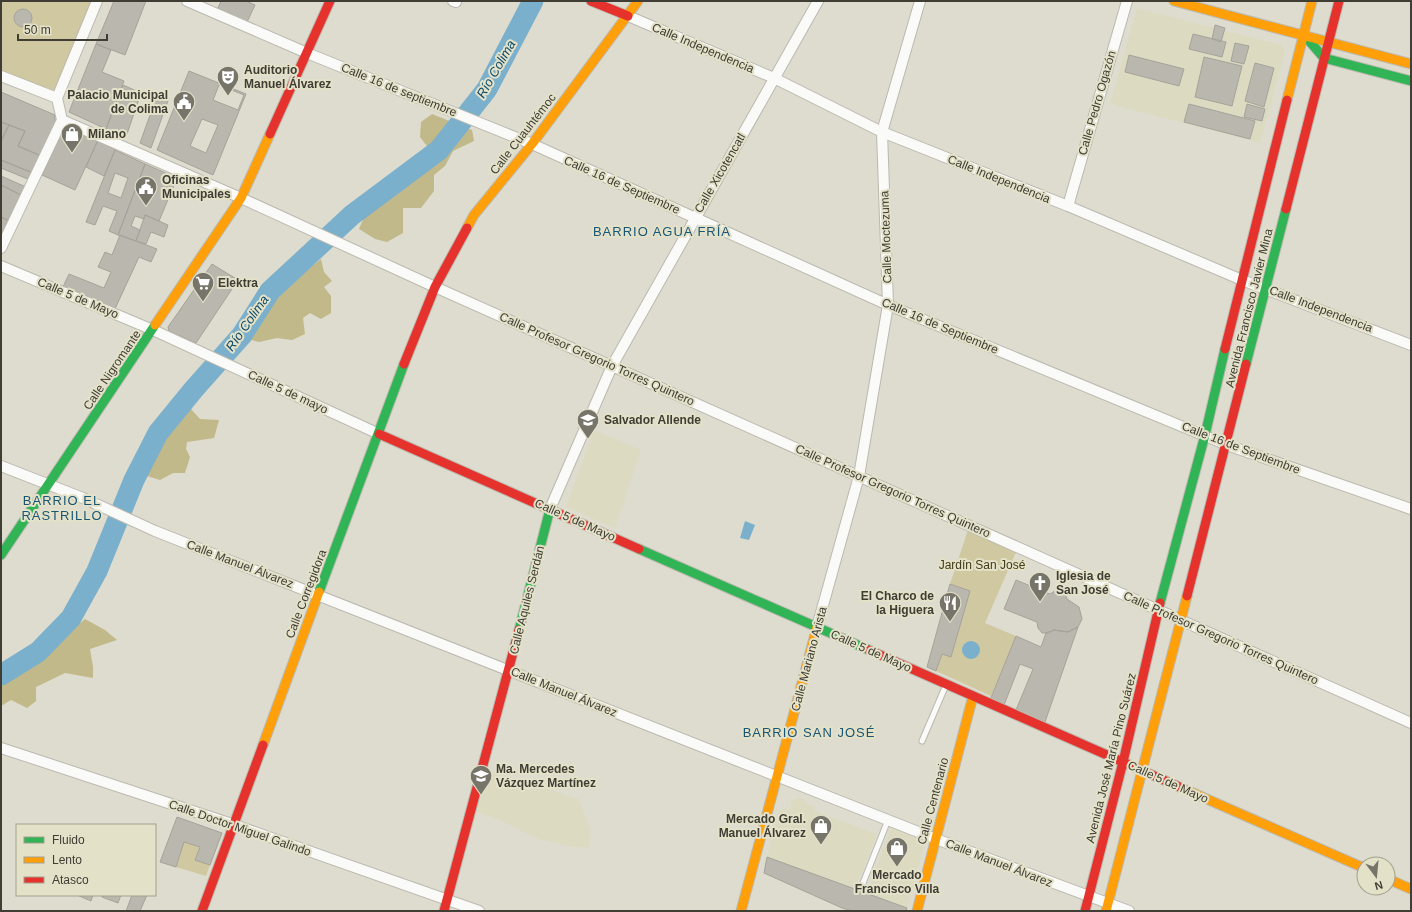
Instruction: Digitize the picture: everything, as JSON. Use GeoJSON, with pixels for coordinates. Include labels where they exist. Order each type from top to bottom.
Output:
{"type":"FeatureCollection","features":[{"type":"Feature","properties":{"kind":"street"},"geometry":{"type":"LineString","coordinates":[[1,248],[62,120],[57,98],[97,1]]}},
{"type":"Feature","properties":{"kind":"street","name":"Calle 16 de septiembre"},"geometry":{"type":"LineString","coordinates":[[187,1],[307,53],[479,122]]}},
{"type":"Feature","properties":{"kind":"street","name":"Calle Nigromante"},"geometry":{"type":"LineString","coordinates":[[1,555],[241,198],[330,1]]}},
{"type":"Feature","properties":{"kind":"street","name":"Calle Independencia"},"geometry":{"type":"LineString","coordinates":[[591,1],[774,78],[882,132],[1068,206],[1242,280],[1411,345]]}},
{"type":"Feature","properties":{"kind":"street","name":"Calle Cuauhtémoc"},"geometry":{"type":"LineString","coordinates":[[435,287],[474,215],[532,144],[638,1]]}},
{"type":"Feature","properties":{"kind":"street","name":"Calle Xicotencatl"},"geometry":{"type":"LineString","coordinates":[[612,366],[694,218],[818,1]]}},
{"type":"Feature","properties":{"kind":"street","name":"Calle Moctezuma"},"geometry":{"type":"LineString","coordinates":[[858,476],[888,305],[882,132],[920,1]]}},
{"type":"Feature","properties":{"kind":"street","name":"Calle Pedro Ogazón"},"geometry":{"type":"LineString","coordinates":[[1068,206],[1126,1]]}},
{"type":"Feature","properties":{"kind":"street"},"geometry":{"type":"LineString","coordinates":[[1174,1],[1411,64]]}},
{"type":"Feature","properties":{"kind":"street","name":"Avenida Francisco Javier Mina"},"geometry":{"type":"LineString","coordinates":[[1158,610],[1205,435],[1312,1]]}},
{"type":"Feature","properties":{"kind":"street","name":"Avenida Francisco Javier Mina"},"geometry":{"type":"LineString","coordinates":[[1181,620],[1227,445],[1339,1]]}},
{"type":"Feature","properties":{"kind":"street"},"geometry":{"type":"LineString","coordinates":[[1304,35],[1324,58],[1411,81]]}},
{"type":"Feature","properties":{"kind":"street"},"geometry":{"type":"LineString","coordinates":[[1,76],[57,98]]}},
{"type":"Feature","properties":{"kind":"street","name":"Calle Profesor Gregorio Torres Quintero"},"geometry":{"type":"LineString","coordinates":[[62,120],[241,198],[435,287],[1411,722]]}},
{"type":"Feature","properties":{"kind":"street","name":"Calle 16 de Septiembre"},"geometry":{"type":"LineString","coordinates":[[479,122],[532,144],[888,305],[1227,445],[1411,509]]}},
{"type":"Feature","properties":{"kind":"street","name":"Calle 5 de Mayo"},"geometry":{"type":"LineString","coordinates":[[1,266],[153,330],[198,351]]}},
{"type":"Feature","properties":{"kind":"street","name":"Calle Corregidora"},"geometry":{"type":"LineString","coordinates":[[202,911],[232,824],[379,434],[401,370],[435,287]]}},
{"type":"Feature","properties":{"kind":"street","name":"Calle 5 de mayo"},"geometry":{"type":"LineString","coordinates":[[198,351],[379,434]]}},
{"type":"Feature","properties":{"kind":"street","name":"Calle Aquiles Serdán"},"geometry":{"type":"LineString","coordinates":[[444,911],[509,670],[550,509],[612,366]]}},
{"type":"Feature","properties":{"kind":"street","name":"Calle 5 de Mayo"},"geometry":{"type":"LineString","coordinates":[[379,434],[1356,864]]}},
{"type":"Feature","properties":{"kind":"street","name":"Calle Manuel Álvarez"},"geometry":{"type":"LineString","coordinates":[[1,466],[83,498],[155,531],[936,839],[1089,896],[1107,907],[1129,911]]}},
{"type":"Feature","properties":{"kind":"street","name":"Calle Mariano Arista"},"geometry":{"type":"LineString","coordinates":[[741,911],[858,476]]}},
{"type":"Feature","properties":{"kind":"street","name":"Avenida José María Pino Suárez"},"geometry":{"type":"LineString","coordinates":[[1085,911],[1123,762],[1158,610]]}},
{"type":"Feature","properties":{"kind":"street"},"geometry":{"type":"LineString","coordinates":[[1107,907],[1181,620]]}},
{"type":"Feature","properties":{"kind":"street","name":"Calle Centenario"},"geometry":{"type":"LineString","coordinates":[[917,911],[974,696]]}},
{"type":"Feature","properties":{"kind":"street","name":"Calle Doctor Miguel Galindo"},"geometry":{"type":"LineString","coordinates":[[1,748],[232,824],[479,911]]}},
{"type":"Feature","properties":{"kind":"street"},"geometry":{"type":"LineString","coordinates":[[1396,882],[1411,889]]}},
{"type":"Feature","properties":{"kind":"lane"},"geometry":{"type":"LineString","coordinates":[[922,741],[946,684]]}},
{"type":"Feature","properties":{"kind":"lane"},"geometry":{"type":"LineString","coordinates":[[863,883],[888,820]]}},
{"type":"Feature","properties":{"kind":"shaded area"},"geometry":{"type":"Polygon","coordinates":[[[1137,8],[1281,45],[1285,51],[1260,143],[1110,104],[1137,8]]]}},
{"type":"Feature","properties":{"kind":"shaded area"},"geometry":{"type":"Polygon","coordinates":[[[432,114],[472,130],[474,141],[453,151],[445,166],[434,175],[434,191],[421,208],[403,208],[403,233],[387,242],[375,239],[359,229],[367,210],[385,185],[411,175],[416,160],[430,150],[420,137],[421,122],[432,114]]]}},
{"type":"Feature","properties":{"kind":"shaded area"},"geometry":{"type":"Polygon","coordinates":[[[321,259],[324,272],[332,281],[324,287],[331,296],[331,313],[321,319],[310,313],[303,318],[305,334],[292,340],[277,338],[259,342],[248,339],[279,293],[321,259]]]}},
{"type":"Feature","properties":{"kind":"shaded area"},"geometry":{"type":"Polygon","coordinates":[[[190,408],[200,419],[219,420],[214,438],[187,442],[186,449],[190,457],[185,473],[173,473],[160,480],[147,476],[161,437],[190,408]]]}},
{"type":"Feature","properties":{"kind":"shaded area"},"geometry":{"type":"Polygon","coordinates":[[[594,430],[641,450],[615,528],[566,507],[594,430]]]}},
{"type":"Feature","properties":{"kind":"shaded area"},"geometry":{"type":"Polygon","coordinates":[[[85,619],[105,630],[117,640],[90,649],[93,678],[65,673],[36,687],[36,701],[27,708],[11,700],[1,706],[1,680],[47,651],[85,619]]]}},
{"type":"Feature","properties":{"kind":"shaded area"},"geometry":{"type":"Polygon","coordinates":[[[488,770],[579,799],[590,830],[589,848],[567,846],[535,838],[500,820],[476,812],[488,770]]]}},
{"type":"Feature","properties":{"kind":"shaded area","name":"Mercado Gral. Manuel Álvarez"},"geometry":{"type":"Polygon","coordinates":[[[796,798],[802,798],[808,804],[816,807],[814,811],[877,834],[855,889],[767,857],[778,812],[784,808],[790,809],[791,801],[796,798]]]}},
{"type":"Feature","properties":{"kind":"shaded area","name":"Mercado Francisco Villa"},"geometry":{"type":"Polygon","coordinates":[[[891,828],[923,840],[925,843],[907,908],[867,893],[891,828]]]}},
{"type":"Feature","properties":{"kind":"green space"},"geometry":{"type":"Polygon","coordinates":[[[1,1],[93,1],[57,88],[52,91],[1,71],[1,1]]]}},
{"type":"Feature","properties":{"kind":"green space","name":"Jardín San José"},"geometry":{"type":"Polygon","coordinates":[[[968,530],[1016,552],[985,623],[1016,636],[991,696],[936,671],[942,654],[951,657],[969,591],[950,584],[968,530]]]}},
{"type":"Feature","properties":{"kind":"green space"},"geometry":{"type":"Polygon","coordinates":[[[184,842],[200,847],[195,860],[210,865],[206,876],[176,867],[184,842]]]}},
{"type":"Feature","properties":{"kind":"water"},"geometry":{"type":"Polygon","coordinates":[[[745,521],[755,525],[749,540],[740,538],[745,521]]]}},
{"type":"Feature","properties":{"kind":"water"},"geometry":{"type":"Polygon","coordinates":[[[971,641],[977,644],[980,650],[977,656],[971,659],[965,656],[962,650],[965,644],[971,641]]]}},
{"type":"Feature","properties":{"kind":"building"},"geometry":{"type":"Polygon","coordinates":[[[114,1],[146,1],[125,55],[96,44],[114,1]]]}},
{"type":"Feature","properties":{"kind":"building"},"geometry":{"type":"Polygon","coordinates":[[[221,1],[246,1],[255,5],[247,22],[217,10],[221,1]]]}},
{"type":"Feature","properties":{"kind":"building"},"geometry":{"type":"Polygon","coordinates":[[[23,9],[29,12],[32,18],[29,24],[23,27],[17,24],[14,18],[17,12],[23,9]]]}},
{"type":"Feature","properties":{"kind":"building"},"geometry":{"type":"Polygon","coordinates":[[[1215,25],[1225,28],[1221,42],[1212,39],[1215,25]]]}},
{"type":"Feature","properties":{"kind":"building"},"geometry":{"type":"Polygon","coordinates":[[[1193,34],[1226,42],[1222,57],[1189,49],[1193,34]]]}},
{"type":"Feature","properties":{"kind":"building"},"geometry":{"type":"Polygon","coordinates":[[[1235,43],[1249,46],[1244,64],[1231,61],[1235,43]]]}},
{"type":"Feature","properties":{"kind":"building"},"geometry":{"type":"Polygon","coordinates":[[[96,44],[111,50],[102,72],[124,81],[106,129],[69,112],[96,44]]]}},
{"type":"Feature","properties":{"kind":"building"},"geometry":{"type":"Polygon","coordinates":[[[1129,55],[1184,69],[1179,86],[1125,72],[1129,55]]]}},
{"type":"Feature","properties":{"kind":"building"},"geometry":{"type":"Polygon","coordinates":[[[1204,57],[1242,66],[1232,106],[1195,97],[1204,57]]]}},
{"type":"Feature","properties":{"kind":"building"},"geometry":{"type":"Polygon","coordinates":[[[1255,63],[1274,68],[1264,107],[1245,101],[1255,63]]]}},
{"type":"Feature","properties":{"kind":"building","name":"Palacio Municipal de Colima"},"geometry":{"type":"Polygon","coordinates":[[[189,71],[246,94],[213,175],[157,150],[189,71]],[[202,119],[190,146],[206,153],[218,125],[202,119]]]}},
{"type":"Feature","properties":{"kind":"building"},"geometry":{"type":"Polygon","coordinates":[[[123,85],[141,93],[126,137],[106,129],[123,85]]]}},
{"type":"Feature","properties":{"kind":"building","name":"Auditorio Manuel Álvarez"},"geometry":{"type":"Polygon","coordinates":[[[219,85],[244,95],[238,110],[213,100],[219,85]]]}},
{"type":"Feature","properties":{"kind":"building"},"geometry":{"type":"Polygon","coordinates":[[[1,92],[55,115],[55,125],[41,156],[18,146],[25,131],[1,122],[1,92]]]}},
{"type":"Feature","properties":{"kind":"building"},"geometry":{"type":"Polygon","coordinates":[[[158,93],[169,98],[151,148],[140,143],[158,93]]]}},
{"type":"Feature","properties":{"kind":"building"},"geometry":{"type":"Polygon","coordinates":[[[1189,104],[1255,121],[1250,139],[1184,122],[1189,104]]]}},
{"type":"Feature","properties":{"kind":"building"},"geometry":{"type":"Polygon","coordinates":[[[1247,104],[1265,109],[1262,121],[1244,117],[1247,104]]]}},
{"type":"Feature","properties":{"kind":"building"},"geometry":{"type":"Polygon","coordinates":[[[1,122],[9,125],[1,141],[1,122]]]}},
{"type":"Feature","properties":{"kind":"building"},"geometry":{"type":"Polygon","coordinates":[[[9,125],[25,131],[18,146],[41,156],[33,173],[1,160],[1,141],[9,125]]]}},
{"type":"Feature","properties":{"kind":"building","name":"Milano"},"geometry":{"type":"Polygon","coordinates":[[[70,128],[98,140],[75,190],[42,175],[63,130],[70,128]]]}},
{"type":"Feature","properties":{"kind":"building"},"geometry":{"type":"Polygon","coordinates":[[[98,140],[114,147],[115,150],[104,176],[86,167],[98,140]]]}},
{"type":"Feature","properties":{"kind":"building"},"geometry":{"type":"Polygon","coordinates":[[[115,150],[145,164],[118,235],[109,231],[117,211],[103,206],[95,225],[86,222],[115,150]],[[115,173],[108,193],[121,198],[128,178],[115,173]]]}},
{"type":"Feature","properties":{"kind":"building"},"geometry":{"type":"Polygon","coordinates":[[[1,160],[33,173],[30,180],[1,168],[1,160]]]}},
{"type":"Feature","properties":{"kind":"building","name":"Oficinas Municipales"},"geometry":{"type":"Polygon","coordinates":[[[145,164],[177,178],[159,221],[145,215],[144,219],[135,216],[131,226],[140,230],[136,241],[118,235],[145,164]],[[147,188],[144,195],[151,198],[154,191],[147,188]]]}},
{"type":"Feature","properties":{"kind":"building"},"geometry":{"type":"Polygon","coordinates":[[[1,176],[26,187],[23,196],[1,185],[1,176]]]}},
{"type":"Feature","properties":{"kind":"building"},"geometry":{"type":"Polygon","coordinates":[[[1,185],[23,196],[11,222],[1,217],[1,185]]]}},
{"type":"Feature","properties":{"kind":"building"},"geometry":{"type":"Polygon","coordinates":[[[145,215],[168,225],[164,237],[151,232],[146,244],[136,241],[145,215]]]}},
{"type":"Feature","properties":{"kind":"building"},"geometry":{"type":"Polygon","coordinates":[[[1,217],[11,222],[1,243],[1,217]]]}},
{"type":"Feature","properties":{"kind":"building"},"geometry":{"type":"Polygon","coordinates":[[[120,235],[157,249],[151,262],[139,257],[114,311],[62,289],[69,274],[104,288],[111,272],[98,267],[105,252],[112,255],[120,235]]]}},
{"type":"Feature","properties":{"kind":"building","name":"Elektra"},"geometry":{"type":"Polygon","coordinates":[[[212,264],[238,280],[196,343],[169,331],[168,327],[212,264]]]}},
{"type":"Feature","properties":{"kind":"building","name":"Iglesia de San José"},"geometry":{"type":"Polygon","coordinates":[[[1016,580],[1050,594],[1058,589],[1064,591],[1067,599],[1079,607],[1082,619],[1078,627],[1068,632],[1054,630],[1049,633],[1042,633],[1038,628],[1037,622],[1004,609],[1016,580]]]}},
{"type":"Feature","properties":{"kind":"building","name":"El Charco de la Higuera"},"geometry":{"type":"Polygon","coordinates":[[[950,584],[970,591],[951,657],[942,654],[936,671],[927,667],[950,584]]]}},
{"type":"Feature","properties":{"kind":"building"},"geometry":{"type":"Polygon","coordinates":[[[1078,627],[1045,722],[1016,710],[1033,669],[1020,664],[1004,705],[990,700],[1016,636],[1041,647],[1046,633],[1054,630],[1068,632],[1078,627]]]}},
{"type":"Feature","properties":{"kind":"building"},"geometry":{"type":"Polygon","coordinates":[[[177,817],[222,833],[210,865],[195,860],[200,847],[184,842],[176,867],[160,862],[177,817]]]}},
{"type":"Feature","properties":{"kind":"building"},"geometry":{"type":"Polygon","coordinates":[[[767,857],[907,908],[906,911],[852,911],[842,908],[764,873],[767,857]]]}},
{"type":"Feature","properties":{"kind":"building"},"geometry":{"type":"Polygon","coordinates":[[[79,896],[93,896],[91,901],[79,896]]]}},
{"type":"Feature","properties":{"kind":"building"},"geometry":{"type":"Polygon","coordinates":[[[102,896],[121,896],[118,903],[102,896]]]}},
{"type":"Feature","properties":{"kind":"building"},"geometry":{"type":"Polygon","coordinates":[[[132,896],[147,896],[140,911],[126,911],[132,896]]]}},
{"type":"Feature","properties":{"kind":"waterway","name":"Río Colima"},"geometry":{"type":"LineString","coordinates":[[1,675],[38,652],[71,618],[97,571],[134,480],[158,433],[194,389],[242,335],[270,291],[352,215],[439,150],[487,89],[533,1]]}},
{"type":"Feature","properties":{"kind":"traffic: fast"},"geometry":{"type":"LineString","coordinates":[[1304,35],[1324,58],[1411,81]]}},
{"type":"Feature","properties":{"kind":"traffic: fast"},"geometry":{"type":"LineString","coordinates":[[1246,364],[1286,209]]}},
{"type":"Feature","properties":{"kind":"traffic: fast"},"geometry":{"type":"LineString","coordinates":[[1,555],[155,325]]}},
{"type":"Feature","properties":{"kind":"traffic: fast"},"geometry":{"type":"LineString","coordinates":[[1160,603],[1205,435],[1225,349]]}},
{"type":"Feature","properties":{"kind":"traffic: fast"},"geometry":{"type":"LineString","coordinates":[[319,592],[404,364]]}},
{"type":"Feature","properties":{"kind":"traffic: fast"},"geometry":{"type":"LineString","coordinates":[[519,630],[550,509]]}},
{"type":"Feature","properties":{"kind":"traffic: fast"},"geometry":{"type":"LineString","coordinates":[[639,549],[869,650]]}},
{"type":"Feature","properties":{"kind":"traffic: slow"},"geometry":{"type":"LineString","coordinates":[[467,228],[474,215],[532,144],[638,1]]}},
{"type":"Feature","properties":{"kind":"traffic: slow"},"geometry":{"type":"LineString","coordinates":[[1174,1],[1411,64]]}},
{"type":"Feature","properties":{"kind":"traffic: slow"},"geometry":{"type":"LineString","coordinates":[[1287,100],[1312,1]]}},
{"type":"Feature","properties":{"kind":"traffic: slow"},"geometry":{"type":"LineString","coordinates":[[155,325],[241,198],[270,134]]}},
{"type":"Feature","properties":{"kind":"traffic: slow"},"geometry":{"type":"LineString","coordinates":[[263,745],[319,592]]}},
{"type":"Feature","properties":{"kind":"traffic: slow"},"geometry":{"type":"LineString","coordinates":[[1106,911],[1187,596]]}},
{"type":"Feature","properties":{"kind":"traffic: slow"},"geometry":{"type":"LineString","coordinates":[[741,911],[817,627]]}},
{"type":"Feature","properties":{"kind":"traffic: slow"},"geometry":{"type":"LineString","coordinates":[[917,911],[973,696]]}},
{"type":"Feature","properties":{"kind":"traffic: slow"},"geometry":{"type":"LineString","coordinates":[[1184,789],[1356,864]]}},
{"type":"Feature","properties":{"kind":"traffic: slow"},"geometry":{"type":"LineString","coordinates":[[1396,882],[1411,889]]}},
{"type":"Feature","properties":{"kind":"traffic: jam"},"geometry":{"type":"LineString","coordinates":[[270,134],[330,1]]}},
{"type":"Feature","properties":{"kind":"traffic: jam"},"geometry":{"type":"LineString","coordinates":[[591,1],[628,16]]}},
{"type":"Feature","properties":{"kind":"traffic: jam"},"geometry":{"type":"LineString","coordinates":[[1286,209],[1339,1]]}},
{"type":"Feature","properties":{"kind":"traffic: jam"},"geometry":{"type":"LineString","coordinates":[[1225,349],[1287,100]]}},
{"type":"Feature","properties":{"kind":"traffic: jam"},"geometry":{"type":"LineString","coordinates":[[404,364],[435,287],[467,228]]}},
{"type":"Feature","properties":{"kind":"traffic: jam"},"geometry":{"type":"LineString","coordinates":[[1187,596],[1246,364]]}},
{"type":"Feature","properties":{"kind":"traffic: jam"},"geometry":{"type":"LineString","coordinates":[[379,434],[639,549]]}},
{"type":"Feature","properties":{"kind":"traffic: jam"},"geometry":{"type":"LineString","coordinates":[[1085,911],[1123,762],[1160,603]]}},
{"type":"Feature","properties":{"kind":"traffic: jam"},"geometry":{"type":"LineString","coordinates":[[444,911],[519,630]]}},
{"type":"Feature","properties":{"kind":"traffic: jam"},"geometry":{"type":"LineString","coordinates":[[869,650],[1184,789]]}},
{"type":"Feature","properties":{"kind":"traffic: jam"},"geometry":{"type":"LineString","coordinates":[[202,911],[263,745]]}},
{"type":"Feature","properties":{"kind":"place","name":"Auditorio Manuel Álvarez"},"geometry":{"type":"Point","coordinates":[228,96]}},
{"type":"Feature","properties":{"kind":"place","name":"Palacio Municipal de Colima"},"geometry":{"type":"Point","coordinates":[184,122]}},
{"type":"Feature","properties":{"kind":"place","name":"Milano"},"geometry":{"type":"Point","coordinates":[72,154]}},
{"type":"Feature","properties":{"kind":"place","name":"Oficinas Municipales"},"geometry":{"type":"Point","coordinates":[146,206]}},
{"type":"Feature","properties":{"kind":"place","name":"Elektra"},"geometry":{"type":"Point","coordinates":[203,302]}},
{"type":"Feature","properties":{"kind":"place","name":"Salvador Allende"},"geometry":{"type":"Point","coordinates":[588,440]}},
{"type":"Feature","properties":{"kind":"place","name":"Iglesia de San José"},"geometry":{"type":"Point","coordinates":[1040,602]}},
{"type":"Feature","properties":{"kind":"place","name":"El Charco de la Higuera"},"geometry":{"type":"Point","coordinates":[950,622]}},
{"type":"Feature","properties":{"kind":"place","name":"Ma. Mercedes Vázquez Martínez"},"geometry":{"type":"Point","coordinates":[481,796]}},
{"type":"Feature","properties":{"kind":"place","name":"Mercado Gral. Manuel Álvarez"},"geometry":{"type":"Point","coordinates":[821,846]}},
{"type":"Feature","properties":{"kind":"place","name":"Mercado Francisco Villa"},"geometry":{"type":"Point","coordinates":[897,868]}},
{"type":"Feature","properties":{"kind":"district","name":"BARRIO AGUA FRÍA"},"geometry":{"type":"Point","coordinates":[662,231]}},
{"type":"Feature","properties":{"kind":"district","name":"BARRIO EL RASTRILLO"},"geometry":{"type":"Point","coordinates":[62,508]}},
{"type":"Feature","properties":{"kind":"district","name":"BARRIO SAN JOSÉ"},"geometry":{"type":"Point","coordinates":[809,732]}}]}
